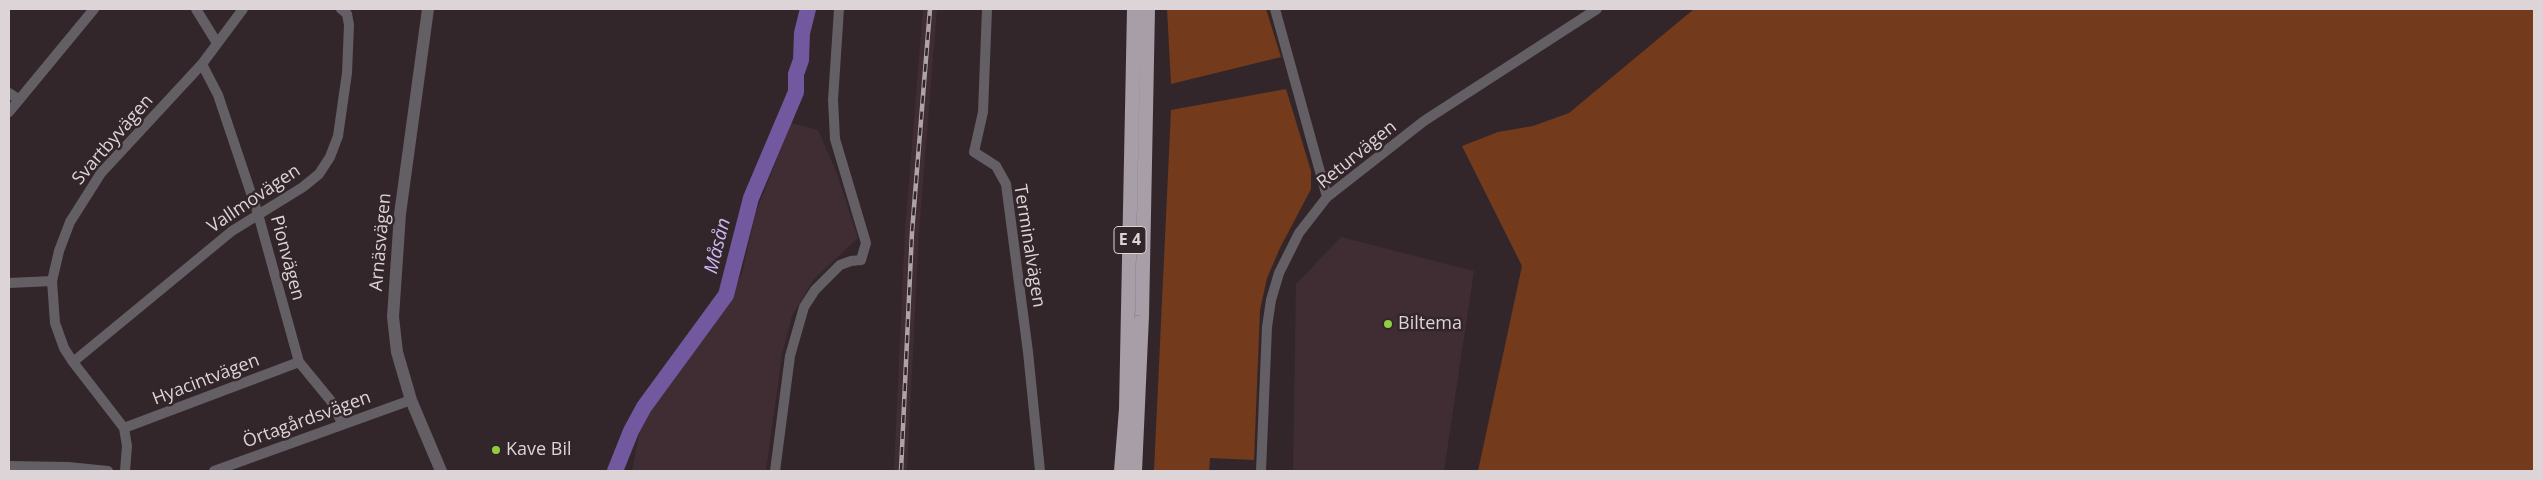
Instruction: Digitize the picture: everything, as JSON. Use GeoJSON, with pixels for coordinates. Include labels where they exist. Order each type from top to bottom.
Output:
{"type":"FeatureCollection","features":[{"type":"Feature","properties":{"kind":"highway","name":"E 4"},"geometry":{"type":"LineString","coordinates":[[1121,471],[1126,409],[1134,9]]}},
{"type":"Feature","properties":{"kind":"highway","name":"E 4"},"geometry":{"type":"LineString","coordinates":[[1135,471],[1142,326],[1148,9]]}},
{"type":"Feature","properties":{"kind":"street"},"geometry":{"type":"LineString","coordinates":[[9,112],[94,9]]}},
{"type":"Feature","properties":{"kind":"street"},"geometry":{"type":"LineString","coordinates":[[196,9],[217,42]]}},
{"type":"Feature","properties":{"kind":"street","name":"Svartbyvägen"},"geometry":{"type":"LineString","coordinates":[[124,428],[64,348],[52,314],[52,282],[65,234],[84,198],[109,165],[202,64],[243,9]]}},
{"type":"Feature","properties":{"kind":"street","name":"Vallmovägen"},"geometry":{"type":"LineString","coordinates":[[73,362],[232,231],[303,187],[319,174],[330,157],[338,136],[349,46],[347,14],[341,9]]}},
{"type":"Feature","properties":{"kind":"street","name":"Arnäsvägen"},"geometry":{"type":"LineString","coordinates":[[428,9],[404,177],[393,283],[393,317],[398,352],[411,400],[441,471]]}},
{"type":"Feature","properties":{"kind":"street"},"geometry":{"type":"LineString","coordinates":[[775,471],[790,356],[804,307],[815,290],[840,265],[851,260],[862,260],[866,243],[835,139],[834,100],[839,9]]}},
{"type":"Feature","properties":{"kind":"street","name":"Terminalvägen"},"geometry":{"type":"LineString","coordinates":[[987,9],[983,112],[974,152],[996,166],[1006,184],[1028,352],[1040,471]]}},
{"type":"Feature","properties":{"kind":"street"},"geometry":{"type":"LineString","coordinates":[[1275,9],[1327,197]]}},
{"type":"Feature","properties":{"kind":"street","name":"Returvägen"},"geometry":{"type":"LineString","coordinates":[[1261,471],[1267,327],[1271,300],[1279,273],[1290,248],[1327,197],[1424,121],[1597,9]]}},
{"type":"Feature","properties":{"kind":"street","name":"Pionvägen"},"geometry":{"type":"LineString","coordinates":[[202,64],[218,95],[258,214],[299,362],[331,401],[342,424]]}},
{"type":"Feature","properties":{"kind":"street"},"geometry":{"type":"LineString","coordinates":[[9,93],[18,99]]}},
{"type":"Feature","properties":{"kind":"street"},"geometry":{"type":"LineString","coordinates":[[9,283],[52,282]]}},
{"type":"Feature","properties":{"kind":"street","name":"Hyacintvägen"},"geometry":{"type":"LineString","coordinates":[[124,428],[299,362]]}},
{"type":"Feature","properties":{"kind":"street","name":"Örtagårdsvägen"},"geometry":{"type":"LineString","coordinates":[[214,471],[411,400]]}},
{"type":"Feature","properties":{"kind":"street"},"geometry":{"type":"LineString","coordinates":[[124,428],[127,446],[125,471]]}},
{"type":"Feature","properties":{"kind":"street"},"geometry":{"type":"LineString","coordinates":[[9,466],[68,467],[108,471]]}},
{"type":"Feature","properties":{"kind":"shaded area"},"geometry":{"type":"Polygon","coordinates":[[[923,9],[937,9],[919,232],[907,471],[894,471],[905,231],[923,9]]]}},
{"type":"Feature","properties":{"kind":"shaded area"},"geometry":{"type":"Polygon","coordinates":[[[1167,9],[1266,9],[1281,57],[1171,84],[1167,9]]]}},
{"type":"Feature","properties":{"kind":"shaded area"},"geometry":{"type":"Polygon","coordinates":[[[1694,9],[2534,9],[2534,471],[1478,471],[1522,266],[1462,146],[1498,132],[1533,126],[1569,113],[1694,9]]]}},
{"type":"Feature","properties":{"kind":"shaded area"},"geometry":{"type":"Polygon","coordinates":[[[1286,89],[1311,171],[1311,189],[1280,248],[1267,278],[1260,310],[1254,460],[1210,458],[1209,471],[1154,471],[1171,110],[1286,89]]]}},
{"type":"Feature","properties":{"kind":"shaded area"},"geometry":{"type":"Polygon","coordinates":[[[791,123],[818,130],[836,171],[858,238],[814,279],[792,316],[782,354],[766,471],[632,471],[643,415],[695,347],[742,274],[755,215],[791,123]]]}},
{"type":"Feature","properties":{"kind":"shaded area"},"geometry":{"type":"Polygon","coordinates":[[[1341,237],[1474,271],[1444,471],[1293,471],[1296,284],[1341,237]]]}},
{"type":"Feature","properties":{"kind":"waterway","name":"Måsån"},"geometry":{"type":"LineString","coordinates":[[615,471],[631,431],[644,407],[726,295],[751,198],[796,92],[796,74],[801,60],[802,33],[808,9]]}},
{"type":"Feature","properties":{"kind":"railway"},"geometry":{"type":"LineString","coordinates":[[901,471],[912,232],[930,9]]}},
{"type":"Feature","properties":{"kind":"place","name":"Biltema"},"geometry":{"type":"Point","coordinates":[1388,324]}},
{"type":"Feature","properties":{"kind":"place","name":"Kave Bil"},"geometry":{"type":"Point","coordinates":[496,450]}}]}
